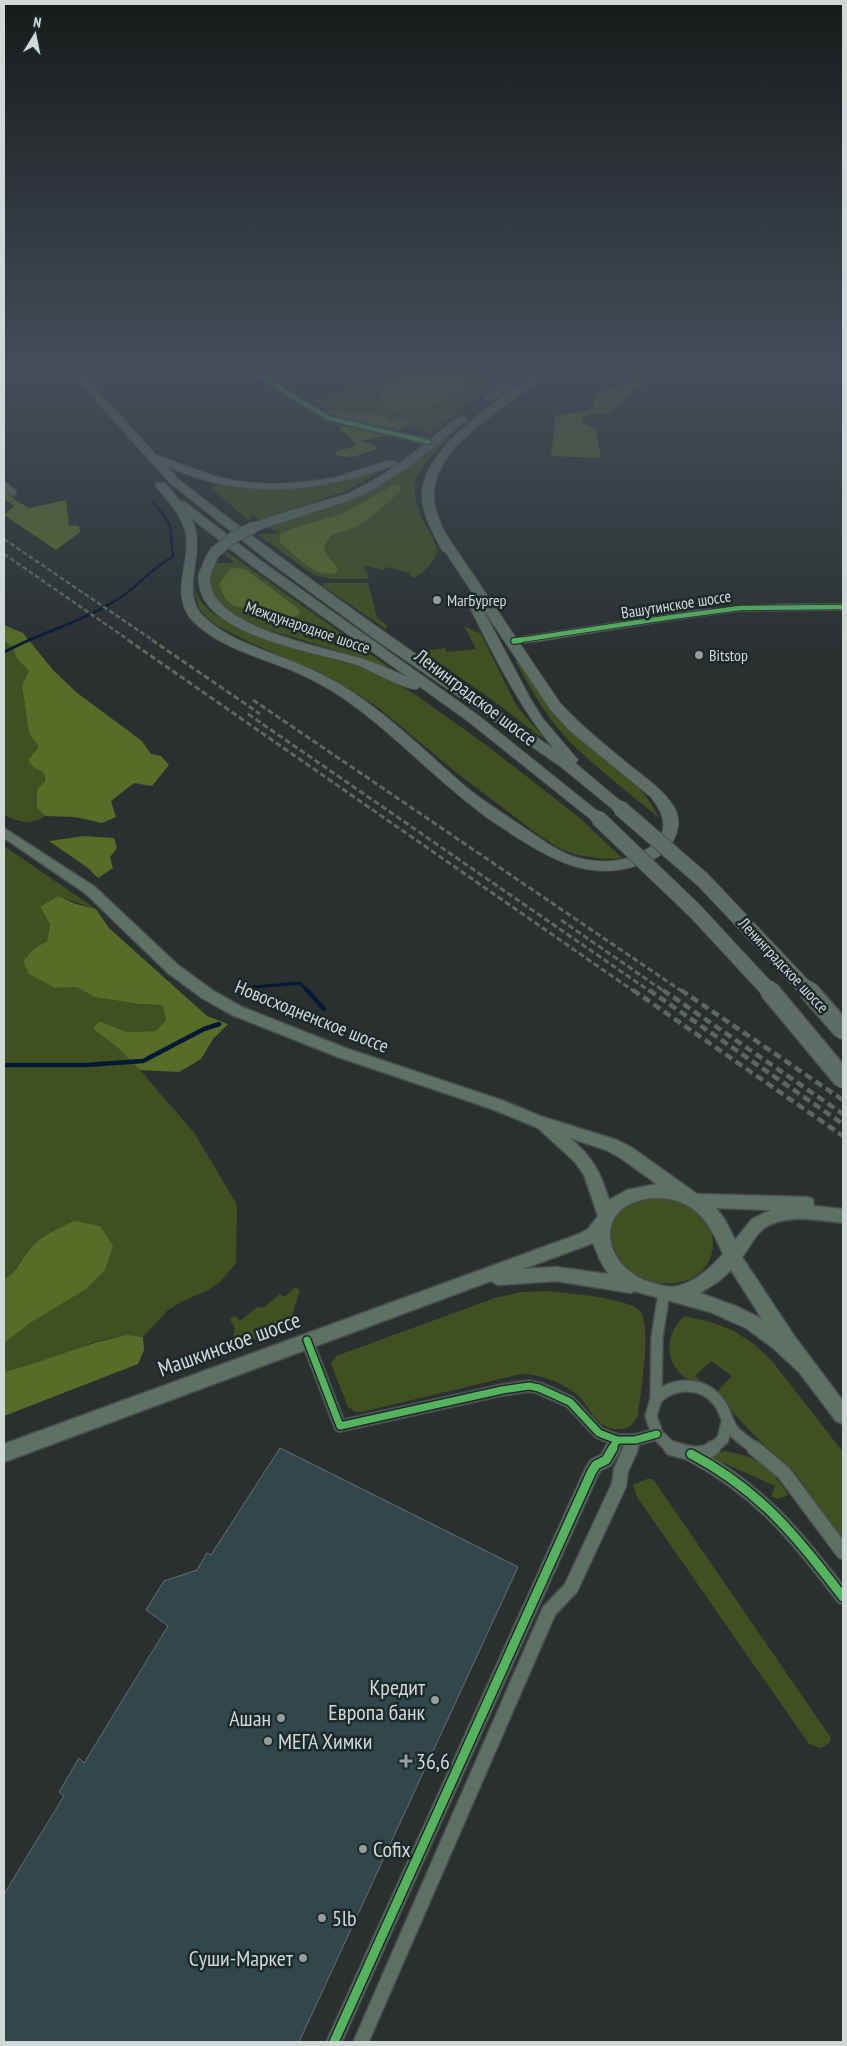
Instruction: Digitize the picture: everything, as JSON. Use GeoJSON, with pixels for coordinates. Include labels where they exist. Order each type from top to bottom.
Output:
{"type":"FeatureCollection","features":[{"type":"Feature","properties":{"kind":"highway","name":"Ленинградское шоссе"},"geometry":{"type":"LineString","coordinates":[[161,467],[174,481],[275,560],[381,636],[513,726],[599,790],[682,860],[798,977],[843,1030]]}},
{"type":"Feature","properties":{"kind":"highway"},"geometry":{"type":"LineString","coordinates":[[177,467],[207,479],[243,486],[284,486],[334,480],[379,467]]}},
{"type":"Feature","properties":{"kind":"highway","name":"Международное шоссе"},"geometry":{"type":"LineString","coordinates":[[398,467],[353,494],[254,527],[234,537],[214,553],[205,567],[203,588],[209,599],[228,618],[254,630],[358,661],[402,680],[434,698],[497,740]]}},
{"type":"Feature","properties":{"kind":"highway"},"geometry":{"type":"LineString","coordinates":[[435,467],[431,476],[428,493],[432,515],[491,637],[524,698],[544,728],[599,790]]}},
{"type":"Feature","properties":{"kind":"highway","name":"Ленинградское шоссе"},"geometry":{"type":"LineString","coordinates":[[514,641],[550,698],[575,728],[656,794],[667,807],[672,829],[665,842],[652,854],[628,863],[599,866],[575,862],[554,854],[483,807],[380,718],[354,698],[324,680],[242,644],[209,627],[197,618],[189,605],[186,592],[192,536],[187,521],[158,482],[188,510],[256,563],[466,714],[598,818],[658,873],[694,909],[766,986],[843,1079]]}},
{"type":"Feature","properties":{"kind":"highway"},"geometry":{"type":"LineString","coordinates":[[443,540],[481,598],[514,641]]}},
{"type":"Feature","properties":{"kind":"main road","name":"Новосходненское шоссе"},"geometry":{"type":"LineString","coordinates":[[4,832],[90,890],[173,970],[207,994],[237,1011],[343,1053],[498,1105],[535,1121],[581,1134],[610,1145],[632,1157],[691,1199]]}},
{"type":"Feature","properties":{"kind":"main road","name":"Новосходненское шоссе"},"geometry":{"type":"LineString","coordinates":[[535,1121],[581,1157],[592,1173],[604,1221]]}},
{"type":"Feature","properties":{"kind":"main road"},"geometry":{"type":"LineString","coordinates":[[804,1366],[764,1330],[734,1313],[702,1301],[642,1288],[622,1276],[608,1261],[602,1243],[604,1221],[618,1202],[626,1197],[646,1191],[667,1191],[691,1199],[819,1205],[843,1210]]}},
{"type":"Feature","properties":{"kind":"main road"},"geometry":{"type":"LineString","coordinates":[[691,1199],[711,1213],[732,1255],[804,1366],[843,1415]]}},
{"type":"Feature","properties":{"kind":"main road"},"geometry":{"type":"LineString","coordinates":[[664,1293],[687,1291],[706,1283],[756,1226],[769,1218],[805,1213],[843,1216]]}},
{"type":"Feature","properties":{"kind":"main road","name":"Машкинское шоссе"},"geometry":{"type":"LineString","coordinates":[[4,1454],[307,1340],[472,1282],[585,1239],[594,1234],[604,1221]]}},
{"type":"Feature","properties":{"kind":"main road"},"geometry":{"type":"LineString","coordinates":[[720,1269],[725,1249],[724,1239]]}},
{"type":"Feature","properties":{"kind":"main road","name":"Машкинское шоссе"},"geometry":{"type":"LineString","coordinates":[[472,1282],[525,1275],[556,1274],[604,1280],[642,1288]]}},
{"type":"Feature","properties":{"kind":"street"},"geometry":{"type":"LineString","coordinates":[[4,485],[13,492]]}},
{"type":"Feature","properties":{"kind":"street","name":"Вашутинское шоссе"},"geometry":{"type":"LineString","coordinates":[[514,641],[582,633],[751,607],[843,607]]}},
{"type":"Feature","properties":{"kind":"street"},"geometry":{"type":"LineString","coordinates":[[664,1293],[657,1337],[656,1399],[651,1416],[657,1434],[671,1448],[691,1454],[707,1462],[752,1491],[804,1547],[843,1597]]}},
{"type":"Feature","properties":{"kind":"street"},"geometry":{"type":"LineString","coordinates":[[307,1340],[340,1426],[502,1390],[529,1386],[539,1388],[570,1402],[595,1429],[617,1440],[635,1440],[657,1434]]}},
{"type":"Feature","properties":{"kind":"street"},"geometry":{"type":"LineString","coordinates":[[656,1399],[669,1388],[688,1385],[706,1391],[721,1404],[727,1422],[744,1440],[776,1464],[843,1552]]}},
{"type":"Feature","properties":{"kind":"street"},"geometry":{"type":"LineString","coordinates":[[691,1454],[710,1451],[723,1439],[727,1422]]}},
{"type":"Feature","properties":{"kind":"street"},"geometry":{"type":"LineString","coordinates":[[334,2042],[592,1471],[596,1464],[606,1460],[617,1440]]}},
{"type":"Feature","properties":{"kind":"street"},"geometry":{"type":"LineString","coordinates":[[361,2042],[548,1611],[571,1588],[619,1485],[621,1470],[635,1440]]}},
{"type":"Feature","properties":{"kind":"green space"},"geometry":{"type":"Polygon","coordinates":[[[388,467],[346,491],[258,520],[254,515],[248,520],[211,488],[216,485],[224,485],[265,489],[301,488],[337,482],[388,467]]]}},
{"type":"Feature","properties":{"kind":"green space"},"geometry":{"type":"Polygon","coordinates":[[[423,467],[415,486],[415,497],[418,509],[437,549],[436,556],[431,564],[416,577],[412,578],[410,573],[386,567],[383,570],[368,566],[364,568],[369,577],[366,579],[332,579],[314,575],[258,535],[277,533],[279,532],[266,527],[314,513],[360,496],[404,469],[423,467]]]}},
{"type":"Feature","properties":{"kind":"green space"},"geometry":{"type":"Polygon","coordinates":[[[394,485],[401,485],[399,492],[381,509],[356,527],[337,533],[329,538],[324,551],[337,567],[338,572],[330,574],[314,570],[299,560],[280,542],[279,538],[282,534],[293,528],[342,514],[394,485]]]}},
{"type":"Feature","properties":{"kind":"green space"},"geometry":{"type":"Polygon","coordinates":[[[4,489],[15,500],[29,508],[66,500],[69,525],[79,526],[80,532],[56,550],[4,515],[14,506],[4,499],[4,489]]]}},
{"type":"Feature","properties":{"kind":"green space"},"geometry":{"type":"Polygon","coordinates":[[[227,552],[390,669],[260,627],[234,614],[216,598],[211,587],[210,577],[214,563],[233,563],[225,555],[227,552]]]}},
{"type":"Feature","properties":{"kind":"green space"},"geometry":{"type":"Polygon","coordinates":[[[231,568],[245,569],[299,609],[300,614],[289,617],[264,608],[241,607],[231,604],[225,597],[219,584],[231,568]]]}},
{"type":"Feature","properties":{"kind":"green space"},"geometry":{"type":"Polygon","coordinates":[[[325,583],[368,583],[377,618],[387,625],[386,629],[323,586],[325,583]]]}},
{"type":"Feature","properties":{"kind":"green space"},"geometry":{"type":"Polygon","coordinates":[[[193,586],[201,602],[211,612],[238,629],[257,637],[357,666],[388,679],[413,693],[486,745],[580,818],[622,858],[605,859],[577,855],[561,849],[540,836],[457,773],[380,709],[358,694],[315,670],[253,644],[218,626],[206,617],[199,608],[193,586]]]}},
{"type":"Feature","properties":{"kind":"green space"},"geometry":{"type":"Polygon","coordinates":[[[4,625],[23,633],[53,670],[76,692],[142,741],[151,754],[161,756],[169,765],[152,786],[134,783],[111,801],[116,817],[102,823],[75,817],[45,816],[37,808],[37,790],[45,781],[44,773],[33,767],[28,760],[38,748],[38,745],[29,734],[22,685],[29,671],[17,659],[12,646],[4,641],[4,625]]]}},
{"type":"Feature","properties":{"kind":"green space"},"geometry":{"type":"Polygon","coordinates":[[[464,626],[481,634],[516,705],[544,738],[423,651],[445,648],[447,652],[476,649],[464,626]]]}},
{"type":"Feature","properties":{"kind":"green space"},"geometry":{"type":"Polygon","coordinates":[[[4,641],[12,646],[17,659],[29,671],[22,685],[29,734],[39,745],[33,767],[44,773],[44,782],[37,808],[45,816],[30,822],[15,820],[4,815],[4,641]]]}},
{"type":"Feature","properties":{"kind":"green space"},"geometry":{"type":"Polygon","coordinates":[[[515,661],[520,661],[548,704],[567,727],[642,791],[659,818],[572,744],[542,707],[515,661]]]}},
{"type":"Feature","properties":{"kind":"green space"},"geometry":{"type":"Polygon","coordinates":[[[84,836],[114,838],[117,848],[110,857],[113,868],[98,878],[88,868],[49,841],[84,836]]]}},
{"type":"Feature","properties":{"kind":"green space"},"geometry":{"type":"Polygon","coordinates":[[[4,846],[96,909],[58,896],[40,908],[50,923],[47,941],[35,948],[55,988],[77,987],[94,997],[139,1004],[163,1005],[166,1020],[156,1031],[127,1032],[99,1021],[93,1029],[117,1047],[140,1070],[195,1134],[237,1205],[236,1263],[220,1282],[168,1310],[143,1337],[115,1337],[101,1340],[34,1365],[4,1372],[4,1343],[33,1321],[34,1245],[10,1276],[4,1279],[4,846]]]}},
{"type":"Feature","properties":{"kind":"green space"},"geometry":{"type":"Polygon","coordinates":[[[58,896],[76,904],[96,909],[109,928],[207,1016],[228,1024],[213,1039],[201,1059],[179,1072],[140,1070],[117,1047],[93,1029],[99,1021],[127,1032],[156,1031],[166,1020],[163,1005],[139,1004],[94,997],[77,987],[55,988],[29,974],[23,961],[35,948],[47,941],[50,924],[40,907],[58,896]]]}},
{"type":"Feature","properties":{"kind":"green space"},"geometry":{"type":"Polygon","coordinates":[[[655,1198],[668,1199],[695,1211],[707,1224],[712,1234],[712,1254],[701,1272],[692,1278],[681,1282],[658,1283],[639,1276],[624,1264],[614,1249],[612,1232],[617,1217],[631,1205],[655,1198]]]}},
{"type":"Feature","properties":{"kind":"green space"},"geometry":{"type":"Polygon","coordinates":[[[74,1221],[100,1226],[113,1246],[105,1270],[86,1289],[33,1321],[4,1343],[4,1279],[13,1273],[37,1242],[74,1221]]]}},
{"type":"Feature","properties":{"kind":"green space"},"geometry":{"type":"Polygon","coordinates":[[[295,1287],[300,1290],[289,1324],[281,1329],[234,1347],[231,1345],[235,1329],[230,1319],[235,1316],[240,1321],[257,1307],[263,1308],[280,1294],[285,1297],[295,1287]]]}},
{"type":"Feature","properties":{"kind":"green space"},"geometry":{"type":"Polygon","coordinates":[[[549,1291],[610,1299],[639,1310],[643,1318],[645,1330],[644,1360],[638,1416],[629,1427],[612,1429],[605,1426],[594,1417],[581,1398],[569,1389],[549,1379],[527,1374],[520,1374],[362,1412],[356,1412],[348,1407],[331,1364],[336,1356],[495,1298],[521,1292],[549,1291]]]}},
{"type":"Feature","properties":{"kind":"green space"},"geometry":{"type":"Polygon","coordinates":[[[684,1316],[714,1323],[734,1331],[754,1344],[772,1361],[843,1452],[843,1542],[794,1471],[760,1441],[715,1394],[732,1376],[711,1361],[695,1376],[706,1386],[693,1382],[683,1376],[676,1368],[669,1348],[676,1326],[684,1316]]]}},
{"type":"Feature","properties":{"kind":"green space"},"geometry":{"type":"Polygon","coordinates":[[[127,1335],[143,1337],[144,1350],[138,1364],[4,1416],[4,1372],[111,1338],[127,1335]]]}},
{"type":"Feature","properties":{"kind":"green space"},"geometry":{"type":"Polygon","coordinates":[[[725,1451],[747,1456],[763,1465],[776,1477],[788,1495],[777,1499],[771,1496],[775,1486],[710,1457],[725,1451]]]}},
{"type":"Feature","properties":{"kind":"green space"},"geometry":{"type":"Polygon","coordinates":[[[647,1479],[653,1479],[831,1738],[829,1743],[820,1748],[809,1744],[637,1497],[633,1485],[647,1479]]]}},
{"type":"Feature","properties":{"kind":"building","name":"МЕГА Химки"},"geometry":{"type":"Polygon","coordinates":[[[280,1448],[518,1567],[299,2042],[4,2042],[4,1894],[64,1796],[59,1792],[79,1758],[84,1763],[168,1626],[146,1610],[164,1581],[197,1570],[207,1553],[211,1555],[280,1448]]]}},
{"type":"Feature","properties":{"kind":"waterway"},"geometry":{"type":"LineString","coordinates":[[27,641],[85,617],[107,605],[132,589],[158,566],[173,557],[170,525],[153,501]]}},
{"type":"Feature","properties":{"kind":"waterway"},"geometry":{"type":"LineString","coordinates":[[4,652],[29,640]]}},
{"type":"Feature","properties":{"kind":"waterway"},"geometry":{"type":"LineString","coordinates":[[243,988],[300,983],[308,992]]}},
{"type":"Feature","properties":{"kind":"waterway"},"geometry":{"type":"LineString","coordinates":[[307,990],[324,1009]]}},
{"type":"Feature","properties":{"kind":"waterway"},"geometry":{"type":"LineString","coordinates":[[4,1065],[86,1065],[143,1061],[204,1029],[219,1024]]}},
{"type":"Feature","properties":{"kind":"railway"},"geometry":{"type":"LineString","coordinates":[[4,539],[154,641]]}},
{"type":"Feature","properties":{"kind":"railway"},"geometry":{"type":"LineString","coordinates":[[4,554],[130,641]]}},
{"type":"Feature","properties":{"kind":"railway"},"geometry":{"type":"LineString","coordinates":[[128,640],[635,992]]}},
{"type":"Feature","properties":{"kind":"railway"},"geometry":{"type":"LineString","coordinates":[[152,640],[260,714]]}},
{"type":"Feature","properties":{"kind":"railway"},"geometry":{"type":"LineString","coordinates":[[253,700],[683,992]]}},
{"type":"Feature","properties":{"kind":"railway"},"geometry":{"type":"LineString","coordinates":[[248,714],[651,992]]}},
{"type":"Feature","properties":{"kind":"railway"},"geometry":{"type":"LineString","coordinates":[[561,920],[665,992]]}},
{"type":"Feature","properties":{"kind":"railway"},"geometry":{"type":"LineString","coordinates":[[633,990],[843,1136]]}},
{"type":"Feature","properties":{"kind":"railway"},"geometry":{"type":"LineString","coordinates":[[649,990],[843,1124]]}},
{"type":"Feature","properties":{"kind":"railway"},"geometry":{"type":"LineString","coordinates":[[663,990],[843,1114]]}},
{"type":"Feature","properties":{"kind":"railway"},"geometry":{"type":"LineString","coordinates":[[681,990],[843,1100]]}},
{"type":"Feature","properties":{"kind":"cycle path"},"geometry":{"type":"LineString","coordinates":[[514,641],[740,608],[843,607]]}},
{"type":"Feature","properties":{"kind":"cycle path"},"geometry":{"type":"LineString","coordinates":[[307,1340],[340,1426],[502,1390],[529,1386],[539,1388],[570,1402],[599,1433],[617,1440],[635,1440],[657,1434]]}},
{"type":"Feature","properties":{"kind":"cycle path"},"geometry":{"type":"LineString","coordinates":[[334,2042],[592,1471],[596,1465],[606,1460],[617,1440]]}},
{"type":"Feature","properties":{"kind":"cycle path"},"geometry":{"type":"LineString","coordinates":[[691,1454],[738,1482],[758,1498],[793,1535],[843,1597]]}},
{"type":"Feature","properties":{"kind":"place","name":"МагБургер"},"geometry":{"type":"Point","coordinates":[437,600]}},
{"type":"Feature","properties":{"kind":"place","name":"Bitstop"},"geometry":{"type":"Point","coordinates":[699,655]}},
{"type":"Feature","properties":{"kind":"place","name":"Кредит Европа банк"},"geometry":{"type":"Point","coordinates":[435,1700]}},
{"type":"Feature","properties":{"kind":"place","name":"Ашан"},"geometry":{"type":"Point","coordinates":[281,1718]}},
{"type":"Feature","properties":{"kind":"place","name":"МЕГА Химки"},"geometry":{"type":"Point","coordinates":[268,1741]}},
{"type":"Feature","properties":{"kind":"place","name":"36,6"},"geometry":{"type":"Point","coordinates":[406,1761]}},
{"type":"Feature","properties":{"kind":"place","name":"Cofix"},"geometry":{"type":"Point","coordinates":[363,1849]}},
{"type":"Feature","properties":{"kind":"place","name":"5lb"},"geometry":{"type":"Point","coordinates":[322,1918]}},
{"type":"Feature","properties":{"kind":"place","name":"Суши-Маркет"},"geometry":{"type":"Point","coordinates":[303,1958]}}]}
